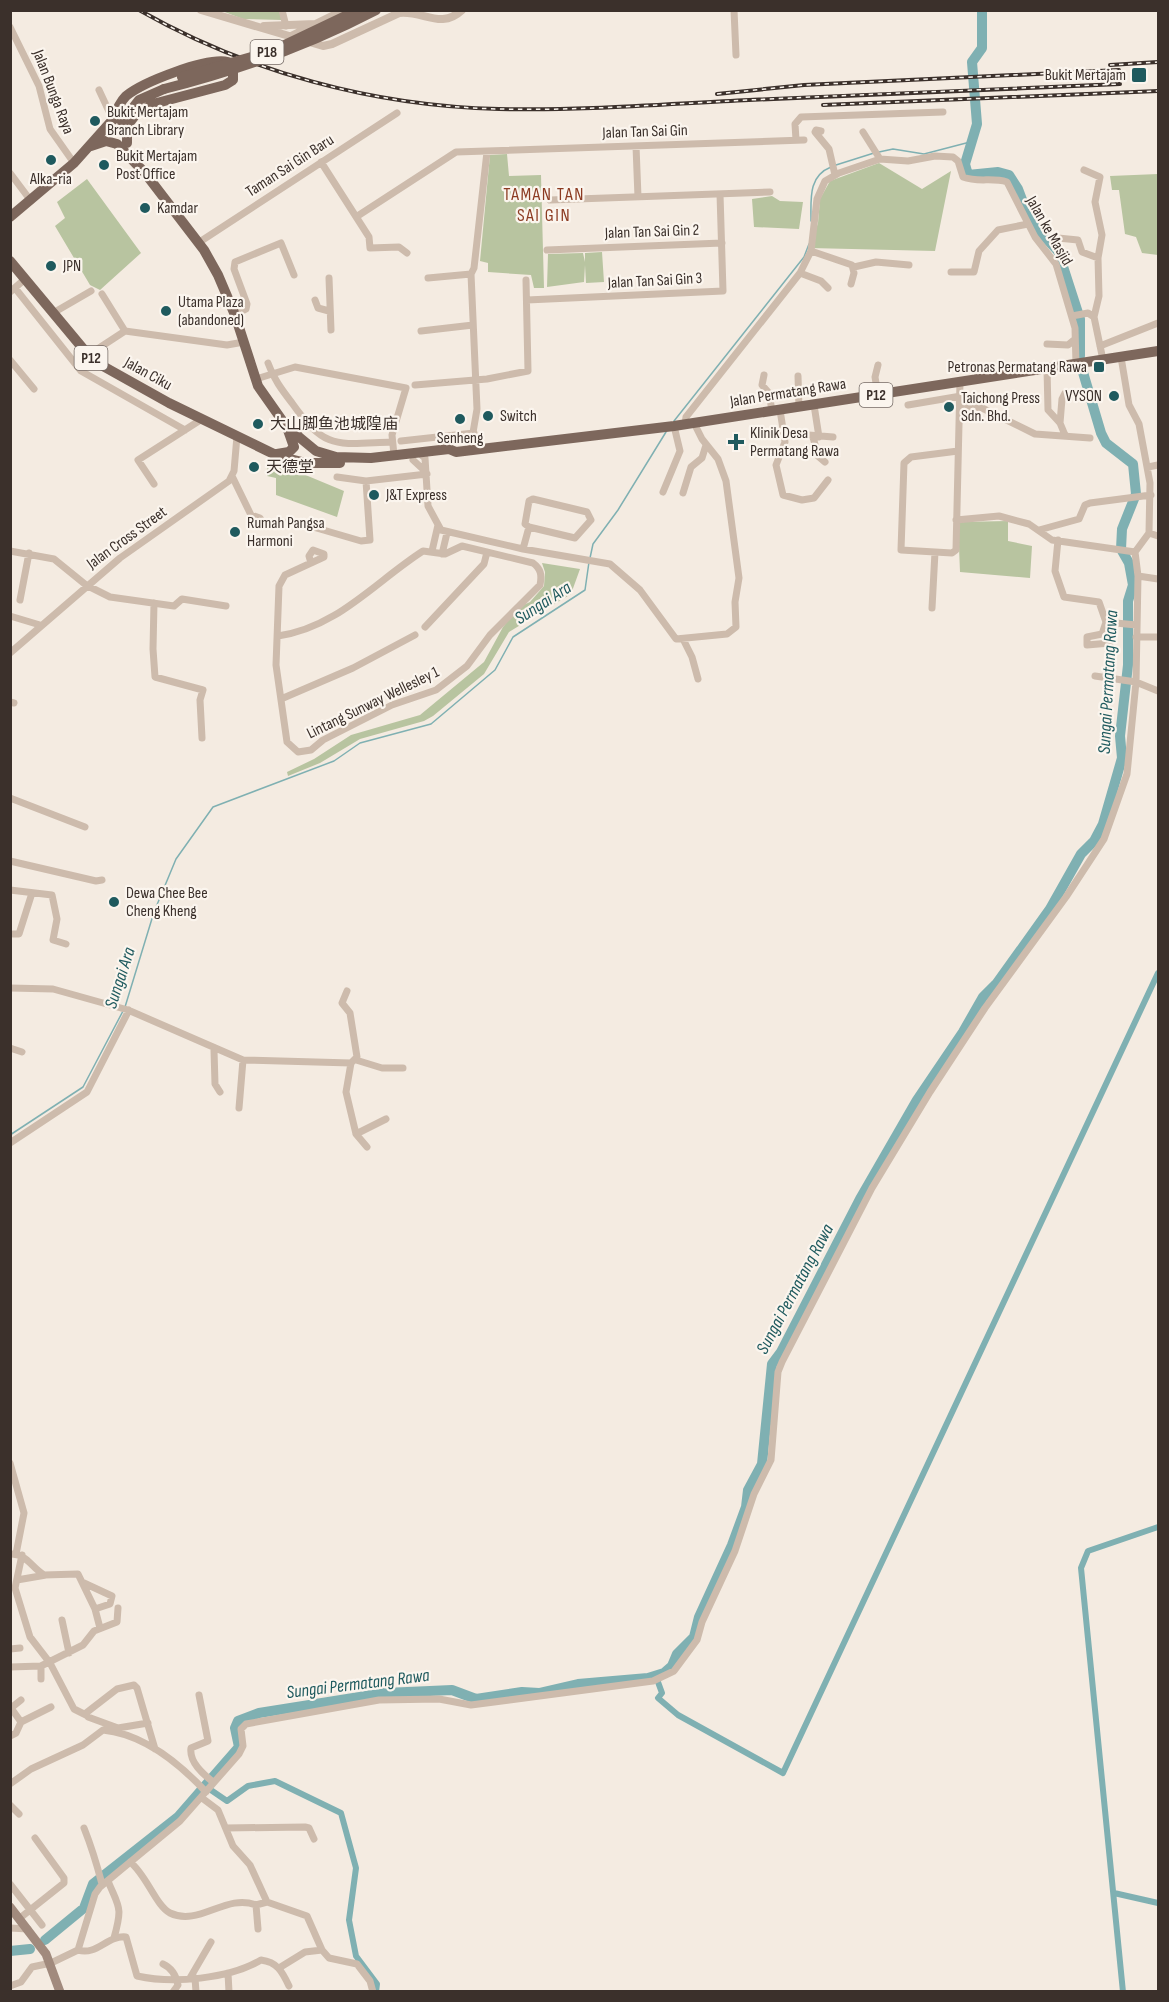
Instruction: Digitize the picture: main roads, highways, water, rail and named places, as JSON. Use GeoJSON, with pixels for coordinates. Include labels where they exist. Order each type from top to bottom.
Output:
{"type":"FeatureCollection","features":[{"type":"Feature","properties":{"kind":"main road","name":"P18"},"geometry":{"type":"LineString","coordinates":[[90,146],[113,120],[156,85],[272,51],[358,10]]}},
{"type":"Feature","properties":{"kind":"main road","name":"P18"},"geometry":{"type":"LineString","coordinates":[[127,143],[122,124],[136,99],[164,89],[250,66],[285,53],[376,10]]}},
{"type":"Feature","properties":{"kind":"main road"},"geometry":{"type":"LineString","coordinates":[[113,120],[125,97],[143,85],[213,62],[228,62],[233,68],[233,80],[225,85],[143,109],[127,126],[127,143],[218,275],[235,315],[256,379],[293,440],[294,447],[286,453],[273,454]]}},
{"type":"Feature","properties":{"kind":"main road"},"geometry":{"type":"LineString","coordinates":[[10,217],[75,164],[90,146],[101,142],[114,142],[145,172]]}},
{"type":"Feature","properties":{"kind":"main road","name":"Jalan Ciku"},"geometry":{"type":"LineString","coordinates":[[10,261],[90,356],[110,370],[273,454]]}},
{"type":"Feature","properties":{"kind":"main road","name":"Jalan Permatang Rawa"},"geometry":{"type":"LineString","coordinates":[[273,454],[302,462],[370,464],[450,455],[470,450],[684,425],[1158,351]]}},
{"type":"Feature","properties":{"kind":"main road","name":"P12"},"geometry":{"type":"LineString","coordinates":[[284,423],[316,451]]}},
{"type":"Feature","properties":{"kind":"main road"},"geometry":{"type":"LineString","coordinates":[[316,451],[310,452],[309,456],[319,463]]}},
{"type":"Feature","properties":{"kind":"main road","name":"Jalan Permatang Rawa"},"geometry":{"type":"LineString","coordinates":[[316,451],[342,458],[419,457]]}},
{"type":"Feature","properties":{"kind":"main road"},"geometry":{"type":"LineString","coordinates":[[10,1907],[51,1963],[60,1992]]}},
{"type":"Feature","properties":{"kind":"waterway","name":"Sungai Permatang Rawa"},"geometry":{"type":"LineString","coordinates":[[982,10],[982,48],[972,62],[977,124],[965,164],[968,175],[998,172],[1009,175],[1018,189],[1030,221],[1058,251],[1080,319],[1080,356]]}},
{"type":"Feature","properties":{"kind":"waterway","name":"Sungai Ara"},"geometry":{"type":"LineString","coordinates":[[879,152],[893,149],[924,154],[970,142]]}},
{"type":"Feature","properties":{"kind":"waterway","name":"Sungai Ara"},"geometry":{"type":"LineString","coordinates":[[836,165],[874,153]]}},
{"type":"Feature","properties":{"kind":"waterway","name":"Sungai Ara"},"geometry":{"type":"LineString","coordinates":[[811,221],[812,189],[818,176],[831,167]]}},
{"type":"Feature","properties":{"kind":"waterway","name":"Sungai Ara"},"geometry":{"type":"LineString","coordinates":[[674,421],[804,257],[809,244]]}},
{"type":"Feature","properties":{"kind":"waterway","name":"Sungai Permatang Rawa"},"geometry":{"type":"LineString","coordinates":[[45,1940],[84,1908],[93,1884],[178,1817],[239,1747],[235,1728],[238,1721],[259,1713],[385,1693],[452,1690],[476,1699],[522,1692],[539,1693],[578,1684],[648,1678],[664,1673],[672,1666],[677,1654],[694,1637],[699,1617],[732,1545],[746,1507],[748,1490],[762,1464],[772,1364],[781,1352],[860,1199],[917,1100],[963,1032],[983,997],[997,983],[1050,909],[1081,854],[1094,841],[1103,824],[1122,758],[1120,736],[1128,665],[1128,601],[1133,585],[1129,563],[1121,549],[1122,529],[1136,494],[1133,464],[1106,443],[1082,369]]}},
{"type":"Feature","properties":{"kind":"waterway","name":"Sungai Ara"},"geometry":{"type":"LineString","coordinates":[[590,558],[593,544],[618,510],[666,432]]}},
{"type":"Feature","properties":{"kind":"waterway","name":"Sungai Ara"},"geometry":{"type":"LineString","coordinates":[[125,1007],[154,912],[176,859],[213,807],[334,761],[360,743],[431,724],[495,670],[513,637],[585,590],[589,562]]}},
{"type":"Feature","properties":{"kind":"waterway"},"geometry":{"type":"LineString","coordinates":[[658,1682],[662,1693],[658,1698],[678,1715],[783,1773],[1158,973]]}},
{"type":"Feature","properties":{"kind":"waterway","name":"Sungai Ara"},"geometry":{"type":"LineString","coordinates":[[10,1135],[83,1087],[123,1011]]}},
{"type":"Feature","properties":{"kind":"waterway"},"geometry":{"type":"LineString","coordinates":[[1123,1992],[1081,1568],[1088,1551],[1158,1527]]}},
{"type":"Feature","properties":{"kind":"waterway"},"geometry":{"type":"LineString","coordinates":[[205,1786],[227,1801],[248,1786],[275,1781],[341,1813],[356,1868],[349,1920],[356,1956],[377,1984],[376,1992]]}},
{"type":"Feature","properties":{"kind":"waterway"},"geometry":{"type":"LineString","coordinates":[[1114,1893],[1158,1903]]}},
{"type":"Feature","properties":{"kind":"waterway"},"geometry":{"type":"LineString","coordinates":[[10,1951],[30,1949]]}},
{"type":"Feature","properties":{"kind":"railway"},"geometry":{"type":"LineString","coordinates":[[139,10],[224,51],[313,82],[358,93],[452,106],[499,109],[593,108],[1120,84]]}},
{"type":"Feature","properties":{"kind":"railway"},"geometry":{"type":"LineString","coordinates":[[1110,65],[1158,62]]}},
{"type":"Feature","properties":{"kind":"railway"},"geometry":{"type":"LineString","coordinates":[[717,94],[804,85],[1119,70]]}},
{"type":"Feature","properties":{"kind":"railway"},"geometry":{"type":"LineString","coordinates":[[823,105],[1158,91]]}},
{"type":"Feature","properties":{"kind":"place","name":"Bukit Mertajam"},"geometry":{"type":"Point","coordinates":[1139,75]}},
{"type":"Feature","properties":{"kind":"place","name":"Bukit Mertajam Branch Library"},"geometry":{"type":"Point","coordinates":[95,121]}},
{"type":"Feature","properties":{"kind":"place","name":"Alka-ria"},"geometry":{"type":"Point","coordinates":[51,160]}},
{"type":"Feature","properties":{"kind":"place","name":"Bukit Mertajam Post Office"},"geometry":{"type":"Point","coordinates":[104,165]}},
{"type":"Feature","properties":{"kind":"place","name":"Kamdar"},"geometry":{"type":"Point","coordinates":[145,208]}},
{"type":"Feature","properties":{"kind":"place","name":"JPN"},"geometry":{"type":"Point","coordinates":[51,266]}},
{"type":"Feature","properties":{"kind":"place","name":"Utama Plaza (abandoned)"},"geometry":{"type":"Point","coordinates":[166,311]}},
{"type":"Feature","properties":{"kind":"place","name":"Petronas Permatang Rawa"},"geometry":{"type":"Point","coordinates":[1099,367]}},
{"type":"Feature","properties":{"kind":"place","name":"VYSON"},"geometry":{"type":"Point","coordinates":[1114,396]}},
{"type":"Feature","properties":{"kind":"place","name":"Taichong Press Sdn. Bhd."},"geometry":{"type":"Point","coordinates":[949,407]}},
{"type":"Feature","properties":{"kind":"place","name":"Switch"},"geometry":{"type":"Point","coordinates":[488,416]}},
{"type":"Feature","properties":{"kind":"place","name":"Senheng"},"geometry":{"type":"Point","coordinates":[460,419]}},
{"type":"Feature","properties":{"kind":"place","name":"大山脚鱼池城隍庙"},"geometry":{"type":"Point","coordinates":[258,424]}},
{"type":"Feature","properties":{"kind":"place","name":"Klinik Desa Permatang Rawa"},"geometry":{"type":"Point","coordinates":[736,442]}},
{"type":"Feature","properties":{"kind":"place","name":"天德堂"},"geometry":{"type":"Point","coordinates":[254,467]}},
{"type":"Feature","properties":{"kind":"place","name":"J&T Express"},"geometry":{"type":"Point","coordinates":[374,495]}},
{"type":"Feature","properties":{"kind":"place","name":"Rumah Pangsa Harmoni"},"geometry":{"type":"Point","coordinates":[235,532]}},
{"type":"Feature","properties":{"kind":"place","name":"Dewa Chee Bee Cheng Kheng"},"geometry":{"type":"Point","coordinates":[114,902]}},
{"type":"Feature","properties":{"kind":"district","name":"TAMAN TAN SAI GIN"},"geometry":{"type":"Point","coordinates":[544,204]}}]}
